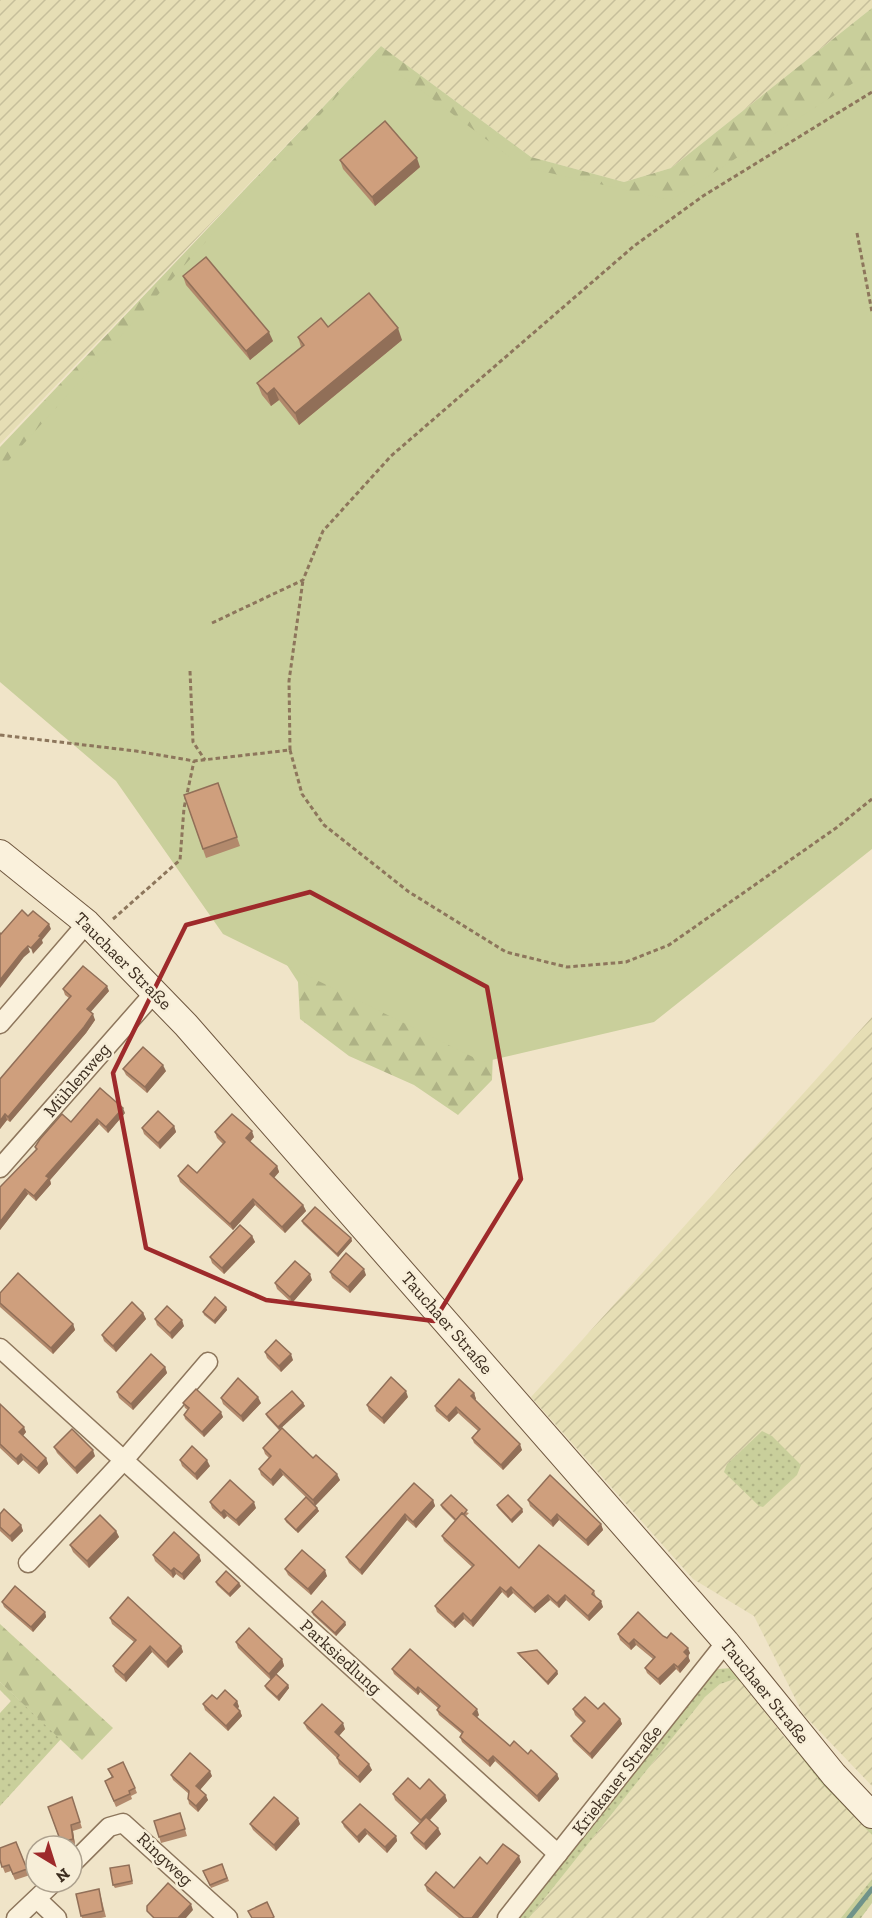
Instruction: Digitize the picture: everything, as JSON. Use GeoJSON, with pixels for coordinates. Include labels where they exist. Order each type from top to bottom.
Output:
{"type":"FeatureCollection","features":[{"type":"Feature","properties":{"kind":"street","name":"Tauchaer Straße"},"geometry":{"type":"LineString","coordinates":[[0,853],[93,929],[155,992],[726,1642],[834,1775],[872,1815]]}},
{"type":"Feature","properties":{"kind":"street"},"geometry":{"type":"LineString","coordinates":[[0,1024],[93,929]]}},
{"type":"Feature","properties":{"kind":"street","name":"Mühlenweg"},"geometry":{"type":"LineString","coordinates":[[0,1168],[155,992]]}},
{"type":"Feature","properties":{"kind":"street","name":"Parksiedlung"},"geometry":{"type":"LineString","coordinates":[[0,1348],[558,1854]]}},
{"type":"Feature","properties":{"kind":"street"},"geometry":{"type":"LineString","coordinates":[[28,1563],[124,1460],[208,1362]]}},
{"type":"Feature","properties":{"kind":"street","name":"Kriekauer Straße"},"geometry":{"type":"LineString","coordinates":[[507,1918],[726,1642]]}},
{"type":"Feature","properties":{"kind":"street","name":"Ringweg"},"geometry":{"type":"LineString","coordinates":[[84,1852],[109,1827],[123,1823],[228,1918]]}},
{"type":"Feature","properties":{"kind":"street"},"geometry":{"type":"LineString","coordinates":[[16,1918],[42,1894]]}},
{"type":"Feature","properties":{"kind":"street"},"geometry":{"type":"LineString","coordinates":[[37,1899],[57,1918]]}},
{"type":"Feature","properties":{"kind":"path"},"geometry":{"type":"LineString","coordinates":[[872,92],[703,196],[634,246],[391,456],[323,531],[303,580],[289,681],[291,750],[302,794],[324,825],[409,892],[506,952],[567,967],[626,962],[669,945],[836,828],[872,799]]}},
{"type":"Feature","properties":{"kind":"path"},"geometry":{"type":"LineString","coordinates":[[857,233],[872,312]]}},
{"type":"Feature","properties":{"kind":"path"},"geometry":{"type":"LineString","coordinates":[[212,623],[303,580]]}},
{"type":"Feature","properties":{"kind":"path"},"geometry":{"type":"LineString","coordinates":[[190,671],[193,742],[206,760]]}},
{"type":"Feature","properties":{"kind":"path"},"geometry":{"type":"LineString","coordinates":[[0,735],[136,751],[194,761],[291,750]]}},
{"type":"Feature","properties":{"kind":"path"},"geometry":{"type":"LineString","coordinates":[[93,929],[109,923],[180,860],[184,808],[194,761]]}},
{"type":"Feature","properties":{"kind":"highlighted area"},"geometry":{"type":"Polygon","coordinates":[[[310,892],[487,987],[521,1179],[434,1321],[266,1300],[146,1248],[113,1073],[186,925],[310,892]]]}},
{"type":"Feature","properties":{"kind":"shaded area"},"geometry":{"type":"Polygon","coordinates":[[[0,0],[872,0],[872,8],[671,168],[624,182],[531,157],[381,46],[0,444],[0,0]]]}},
{"type":"Feature","properties":{"kind":"shaded area"},"geometry":{"type":"Polygon","coordinates":[[[872,1017],[872,1786],[803,1714],[754,1616],[693,1579],[531,1397],[872,1017]]]}},
{"type":"Feature","properties":{"kind":"shaded area"},"geometry":{"type":"Polygon","coordinates":[[[735,1679],[744,1684],[784,1737],[872,1835],[872,1879],[841,1918],[529,1918],[705,1697],[720,1684],[735,1679]]]}},
{"type":"Feature","properties":{"kind":"green space"},"geometry":{"type":"Polygon","coordinates":[[[872,8],[872,111],[801,155],[0,485],[0,447],[381,46],[531,157],[624,182],[671,168],[872,8]]]}},
{"type":"Feature","properties":{"kind":"green space"},"geometry":{"type":"Polygon","coordinates":[[[374,55],[523,167],[671,200],[872,71],[872,849],[654,1022],[483,1062],[223,934],[116,781],[0,682],[0,470],[374,55]]]}},
{"type":"Feature","properties":{"kind":"green space"},"geometry":{"type":"Polygon","coordinates":[[[285,962],[493,1052],[492,1080],[458,1115],[414,1085],[349,1056],[300,1019],[298,982],[285,962]]]}},
{"type":"Feature","properties":{"kind":"green space"},"geometry":{"type":"Polygon","coordinates":[[[762,1431],[772,1436],[801,1465],[797,1475],[763,1507],[759,1506],[724,1472],[727,1464],[762,1431]]]}},
{"type":"Feature","properties":{"kind":"green space"},"geometry":{"type":"Polygon","coordinates":[[[0,1624],[113,1728],[82,1760],[0,1682],[0,1624]]]}},
{"type":"Feature","properties":{"kind":"green space"},"geometry":{"type":"Polygon","coordinates":[[[732,1668],[872,1825],[872,1835],[822,1784],[744,1684],[735,1679],[720,1684],[705,1697],[529,1918],[514,1918],[710,1674],[718,1669],[732,1668]]]}},
{"type":"Feature","properties":{"kind":"green space"},"geometry":{"type":"Polygon","coordinates":[[[0,1682],[61,1739],[0,1806],[0,1713],[11,1701],[0,1690],[0,1682]]]}},
{"type":"Feature","properties":{"kind":"green space"},"geometry":{"type":"Polygon","coordinates":[[[872,1879],[872,1903],[861,1918],[841,1918],[872,1879]]]}},
{"type":"Feature","properties":{"kind":"building"},"geometry":{"type":"Polygon","coordinates":[[[385,121],[417,158],[372,197],[340,160],[385,121]]]}},
{"type":"Feature","properties":{"kind":"building"},"geometry":{"type":"Polygon","coordinates":[[[206,257],[269,332],[246,351],[183,276],[206,257]]]}},
{"type":"Feature","properties":{"kind":"building"},"geometry":{"type":"Polygon","coordinates":[[[369,293],[398,328],[295,413],[274,388],[267,394],[257,383],[304,345],[298,337],[321,318],[328,327],[369,293]]]}},
{"type":"Feature","properties":{"kind":"building"},"geometry":{"type":"Polygon","coordinates":[[[218,783],[237,837],[203,849],[184,795],[218,783]]]}},
{"type":"Feature","properties":{"kind":"building"},"geometry":{"type":"Polygon","coordinates":[[[22,910],[28,916],[33,911],[49,924],[39,936],[41,937],[31,948],[28,946],[22,952],[0,980],[0,933],[22,910]]]}},
{"type":"Feature","properties":{"kind":"building"},"geometry":{"type":"Polygon","coordinates":[[[83,966],[107,986],[87,1009],[93,1014],[8,1117],[5,1114],[0,1121],[0,1079],[71,996],[63,989],[83,966]]]}},
{"type":"Feature","properties":{"kind":"building"},"geometry":{"type":"Polygon","coordinates":[[[143,1047],[163,1065],[145,1087],[123,1069],[143,1047]]]}},
{"type":"Feature","properties":{"kind":"building"},"geometry":{"type":"Polygon","coordinates":[[[100,1088],[123,1108],[106,1127],[97,1119],[46,1176],[49,1178],[34,1196],[25,1189],[0,1222],[0,1187],[37,1149],[35,1147],[40,1139],[62,1114],[71,1122],[100,1088]]]}},
{"type":"Feature","properties":{"kind":"building"},"geometry":{"type":"Polygon","coordinates":[[[158,1111],[174,1126],[158,1143],[142,1128],[158,1111]]]}},
{"type":"Feature","properties":{"kind":"building"},"geometry":{"type":"Polygon","coordinates":[[[232,1114],[252,1131],[246,1138],[277,1166],[270,1174],[303,1205],[282,1227],[253,1199],[230,1224],[178,1176],[188,1165],[197,1173],[225,1142],[215,1132],[232,1114]]]}},
{"type":"Feature","properties":{"kind":"building"},"geometry":{"type":"Polygon","coordinates":[[[315,1207],[351,1238],[337,1254],[302,1221],[315,1207]]]}},
{"type":"Feature","properties":{"kind":"building"},"geometry":{"type":"Polygon","coordinates":[[[240,1225],[252,1236],[222,1268],[210,1257],[240,1225]]]}},
{"type":"Feature","properties":{"kind":"building"},"geometry":{"type":"Polygon","coordinates":[[[346,1253],[364,1269],[348,1287],[330,1272],[346,1253]]]}},
{"type":"Feature","properties":{"kind":"building"},"geometry":{"type":"Polygon","coordinates":[[[295,1261],[310,1274],[290,1297],[275,1283],[295,1261]]]}},
{"type":"Feature","properties":{"kind":"building"},"geometry":{"type":"Polygon","coordinates":[[[18,1273],[73,1324],[51,1348],[0,1303],[0,1293],[18,1273]]]}},
{"type":"Feature","properties":{"kind":"building"},"geometry":{"type":"Polygon","coordinates":[[[215,1297],[226,1307],[214,1321],[203,1312],[215,1297]]]}},
{"type":"Feature","properties":{"kind":"building"},"geometry":{"type":"Polygon","coordinates":[[[132,1302],[143,1313],[113,1346],[102,1335],[132,1302]]]}},
{"type":"Feature","properties":{"kind":"building"},"geometry":{"type":"Polygon","coordinates":[[[167,1306],[182,1320],[170,1333],[155,1319],[167,1306]]]}},
{"type":"Feature","properties":{"kind":"building"},"geometry":{"type":"Polygon","coordinates":[[[276,1340],[291,1354],[279,1366],[265,1352],[276,1340]]]}},
{"type":"Feature","properties":{"kind":"building"},"geometry":{"type":"Polygon","coordinates":[[[151,1354],[165,1367],[131,1404],[117,1392],[151,1354]]]}},
{"type":"Feature","properties":{"kind":"building"},"geometry":{"type":"Polygon","coordinates":[[[391,1377],[406,1391],[382,1418],[367,1405],[391,1377]]]}},
{"type":"Feature","properties":{"kind":"building"},"geometry":{"type":"Polygon","coordinates":[[[238,1378],[258,1397],[241,1416],[221,1398],[238,1378]]]}},
{"type":"Feature","properties":{"kind":"building"},"geometry":{"type":"Polygon","coordinates":[[[459,1379],[474,1393],[471,1396],[520,1444],[501,1465],[472,1438],[480,1429],[456,1407],[447,1417],[435,1406],[459,1379]]]}},
{"type":"Feature","properties":{"kind":"building"},"geometry":{"type":"Polygon","coordinates":[[[196,1389],[221,1412],[202,1432],[184,1415],[189,1408],[183,1403],[196,1389]]]}},
{"type":"Feature","properties":{"kind":"building"},"geometry":{"type":"Polygon","coordinates":[[[292,1391],[303,1403],[278,1427],[266,1414],[292,1391]]]}},
{"type":"Feature","properties":{"kind":"building"},"geometry":{"type":"Polygon","coordinates":[[[0,1404],[24,1427],[19,1432],[46,1458],[37,1468],[21,1454],[16,1459],[0,1444],[0,1404]]]}},
{"type":"Feature","properties":{"kind":"building"},"geometry":{"type":"Polygon","coordinates":[[[282,1428],[313,1458],[316,1455],[337,1474],[313,1500],[280,1469],[271,1480],[259,1469],[271,1456],[263,1448],[282,1428]]]}},
{"type":"Feature","properties":{"kind":"building"},"geometry":{"type":"Polygon","coordinates":[[[72,1429],[93,1450],[75,1468],[54,1447],[72,1429]]]}},
{"type":"Feature","properties":{"kind":"building"},"geometry":{"type":"Polygon","coordinates":[[[192,1446],[207,1460],[195,1474],[180,1460],[192,1446]]]}},
{"type":"Feature","properties":{"kind":"building"},"geometry":{"type":"Polygon","coordinates":[[[550,1475],[601,1524],[586,1540],[557,1514],[551,1521],[528,1500],[550,1475]]]}},
{"type":"Feature","properties":{"kind":"building"},"geometry":{"type":"Polygon","coordinates":[[[230,1480],[254,1502],[236,1520],[224,1510],[221,1513],[210,1502],[230,1480]]]}},
{"type":"Feature","properties":{"kind":"building"},"geometry":{"type":"Polygon","coordinates":[[[414,1483],[433,1500],[413,1522],[405,1514],[360,1570],[346,1557],[414,1483]]]}},
{"type":"Feature","properties":{"kind":"building"},"geometry":{"type":"Polygon","coordinates":[[[451,1495],[467,1510],[456,1520],[441,1505],[451,1495]]]}},
{"type":"Feature","properties":{"kind":"building"},"geometry":{"type":"Polygon","coordinates":[[[508,1495],[522,1509],[511,1520],[497,1505],[508,1495]]]}},
{"type":"Feature","properties":{"kind":"building"},"geometry":{"type":"Polygon","coordinates":[[[306,1497],[317,1508],[296,1530],[285,1519],[306,1497]]]}},
{"type":"Feature","properties":{"kind":"building"},"geometry":{"type":"Polygon","coordinates":[[[4,1509],[21,1525],[10,1536],[0,1527],[0,1514],[4,1509]]]}},
{"type":"Feature","properties":{"kind":"building"},"geometry":{"type":"Polygon","coordinates":[[[462,1513],[519,1568],[539,1545],[594,1591],[592,1594],[601,1601],[588,1616],[565,1595],[557,1603],[548,1595],[533,1608],[511,1587],[506,1592],[500,1587],[471,1621],[463,1613],[453,1623],[435,1606],[474,1565],[442,1536],[462,1513]]]}},
{"type":"Feature","properties":{"kind":"building"},"geometry":{"type":"Polygon","coordinates":[[[100,1515],[116,1531],[87,1561],[70,1545],[100,1515]]]}},
{"type":"Feature","properties":{"kind":"building"},"geometry":{"type":"Polygon","coordinates":[[[174,1532],[199,1555],[182,1574],[174,1568],[171,1571],[153,1555],[174,1532]]]}},
{"type":"Feature","properties":{"kind":"building"},"geometry":{"type":"Polygon","coordinates":[[[302,1550],[325,1570],[308,1589],[285,1569],[302,1550]]]}},
{"type":"Feature","properties":{"kind":"building"},"geometry":{"type":"Polygon","coordinates":[[[226,1571],[239,1583],[229,1594],[216,1582],[226,1571]]]}},
{"type":"Feature","properties":{"kind":"building"},"geometry":{"type":"Polygon","coordinates":[[[15,1586],[45,1612],[31,1627],[2,1602],[15,1586]]]}},
{"type":"Feature","properties":{"kind":"building"},"geometry":{"type":"Polygon","coordinates":[[[128,1597],[181,1646],[166,1662],[150,1646],[124,1675],[113,1666],[136,1640],[110,1618],[128,1597]]]}},
{"type":"Feature","properties":{"kind":"building"},"geometry":{"type":"Polygon","coordinates":[[[322,1601],[345,1622],[335,1633],[312,1612],[322,1601]]]}},
{"type":"Feature","properties":{"kind":"building"},"geometry":{"type":"Polygon","coordinates":[[[638,1612],[663,1636],[667,1638],[671,1633],[688,1648],[684,1652],[688,1656],[678,1667],[674,1664],[658,1679],[645,1668],[655,1657],[634,1639],[629,1644],[618,1634],[638,1612]]]}},
{"type":"Feature","properties":{"kind":"building"},"geometry":{"type":"Polygon","coordinates":[[[249,1628],[282,1659],[269,1674],[236,1642],[249,1628]]]}},
{"type":"Feature","properties":{"kind":"building"},"geometry":{"type":"Polygon","coordinates":[[[410,1649],[477,1709],[473,1714],[510,1746],[514,1741],[528,1754],[531,1750],[557,1774],[537,1796],[493,1756],[488,1761],[460,1737],[463,1732],[437,1710],[440,1706],[418,1687],[416,1690],[392,1669],[410,1649]]]}},
{"type":"Feature","properties":{"kind":"building"},"geometry":{"type":"Polygon","coordinates":[[[537,1650],[557,1671],[547,1682],[518,1653],[537,1650]]]}},
{"type":"Feature","properties":{"kind":"building"},"geometry":{"type":"Polygon","coordinates":[[[276,1674],[288,1685],[277,1697],[265,1686],[276,1674]]]}},
{"type":"Feature","properties":{"kind":"building"},"geometry":{"type":"Polygon","coordinates":[[[225,1690],[237,1701],[234,1705],[240,1711],[226,1726],[203,1704],[212,1695],[217,1699],[225,1690]]]}},
{"type":"Feature","properties":{"kind":"building"},"geometry":{"type":"Polygon","coordinates":[[[585,1697],[598,1709],[604,1703],[620,1719],[590,1754],[571,1736],[585,1721],[573,1709],[585,1697]]]}},
{"type":"Feature","properties":{"kind":"building"},"geometry":{"type":"Polygon","coordinates":[[[322,1704],[343,1723],[335,1732],[369,1764],[358,1777],[337,1758],[339,1755],[304,1723],[322,1704]]]}},
{"type":"Feature","properties":{"kind":"building"},"geometry":{"type":"Polygon","coordinates":[[[190,1753],[210,1771],[196,1786],[206,1795],[196,1806],[188,1799],[189,1791],[171,1775],[190,1753]]]}},
{"type":"Feature","properties":{"kind":"building"},"geometry":{"type":"Polygon","coordinates":[[[123,1762],[135,1788],[129,1791],[130,1794],[114,1801],[105,1781],[113,1777],[108,1769],[123,1762]]]}},
{"type":"Feature","properties":{"kind":"building"},"geometry":{"type":"Polygon","coordinates":[[[408,1778],[420,1789],[429,1779],[445,1795],[421,1820],[393,1794],[408,1778]]]}},
{"type":"Feature","properties":{"kind":"building"},"geometry":{"type":"Polygon","coordinates":[[[72,1797],[80,1822],[71,1825],[72,1834],[58,1834],[48,1807],[72,1797]]]}},
{"type":"Feature","properties":{"kind":"building"},"geometry":{"type":"Polygon","coordinates":[[[274,1797],[298,1818],[274,1845],[250,1824],[274,1797]]]}},
{"type":"Feature","properties":{"kind":"building"},"geometry":{"type":"Polygon","coordinates":[[[360,1804],[396,1836],[385,1847],[365,1829],[357,1837],[342,1822],[360,1804]]]}},
{"type":"Feature","properties":{"kind":"building"},"geometry":{"type":"Polygon","coordinates":[[[180,1813],[185,1829],[159,1837],[154,1821],[180,1813]]]}},
{"type":"Feature","properties":{"kind":"building"},"geometry":{"type":"Polygon","coordinates":[[[426,1817],[438,1828],[424,1844],[411,1833],[426,1817]]]}},
{"type":"Feature","properties":{"kind":"building"},"geometry":{"type":"Polygon","coordinates":[[[16,1842],[24,1862],[24,1870],[13,1874],[9,1865],[2,1867],[0,1848],[16,1842]]]}},
{"type":"Feature","properties":{"kind":"building"},"geometry":{"type":"Polygon","coordinates":[[[503,1844],[519,1856],[472,1918],[464,1918],[425,1885],[436,1872],[454,1888],[480,1857],[487,1864],[503,1844]]]}},
{"type":"Feature","properties":{"kind":"building"},"geometry":{"type":"Polygon","coordinates":[[[222,1864],[227,1878],[210,1885],[203,1871],[222,1864]]]}},
{"type":"Feature","properties":{"kind":"building"},"geometry":{"type":"Polygon","coordinates":[[[129,1865],[132,1881],[113,1885],[110,1868],[129,1865]]]}},
{"type":"Feature","properties":{"kind":"building"},"geometry":{"type":"Polygon","coordinates":[[[168,1883],[191,1904],[178,1918],[154,1918],[147,1911],[147,1906],[168,1883]]]}},
{"type":"Feature","properties":{"kind":"building"},"geometry":{"type":"Polygon","coordinates":[[[99,1889],[103,1911],[81,1916],[76,1894],[99,1889]]]}},
{"type":"Feature","properties":{"kind":"building"},"geometry":{"type":"Polygon","coordinates":[[[267,1902],[274,1917],[252,1918],[248,1911],[267,1902]]]}},
{"type":"Feature","properties":{"kind":"waterway"},"geometry":{"type":"LineString","coordinates":[[849,1918],[872,1889]]}}]}
